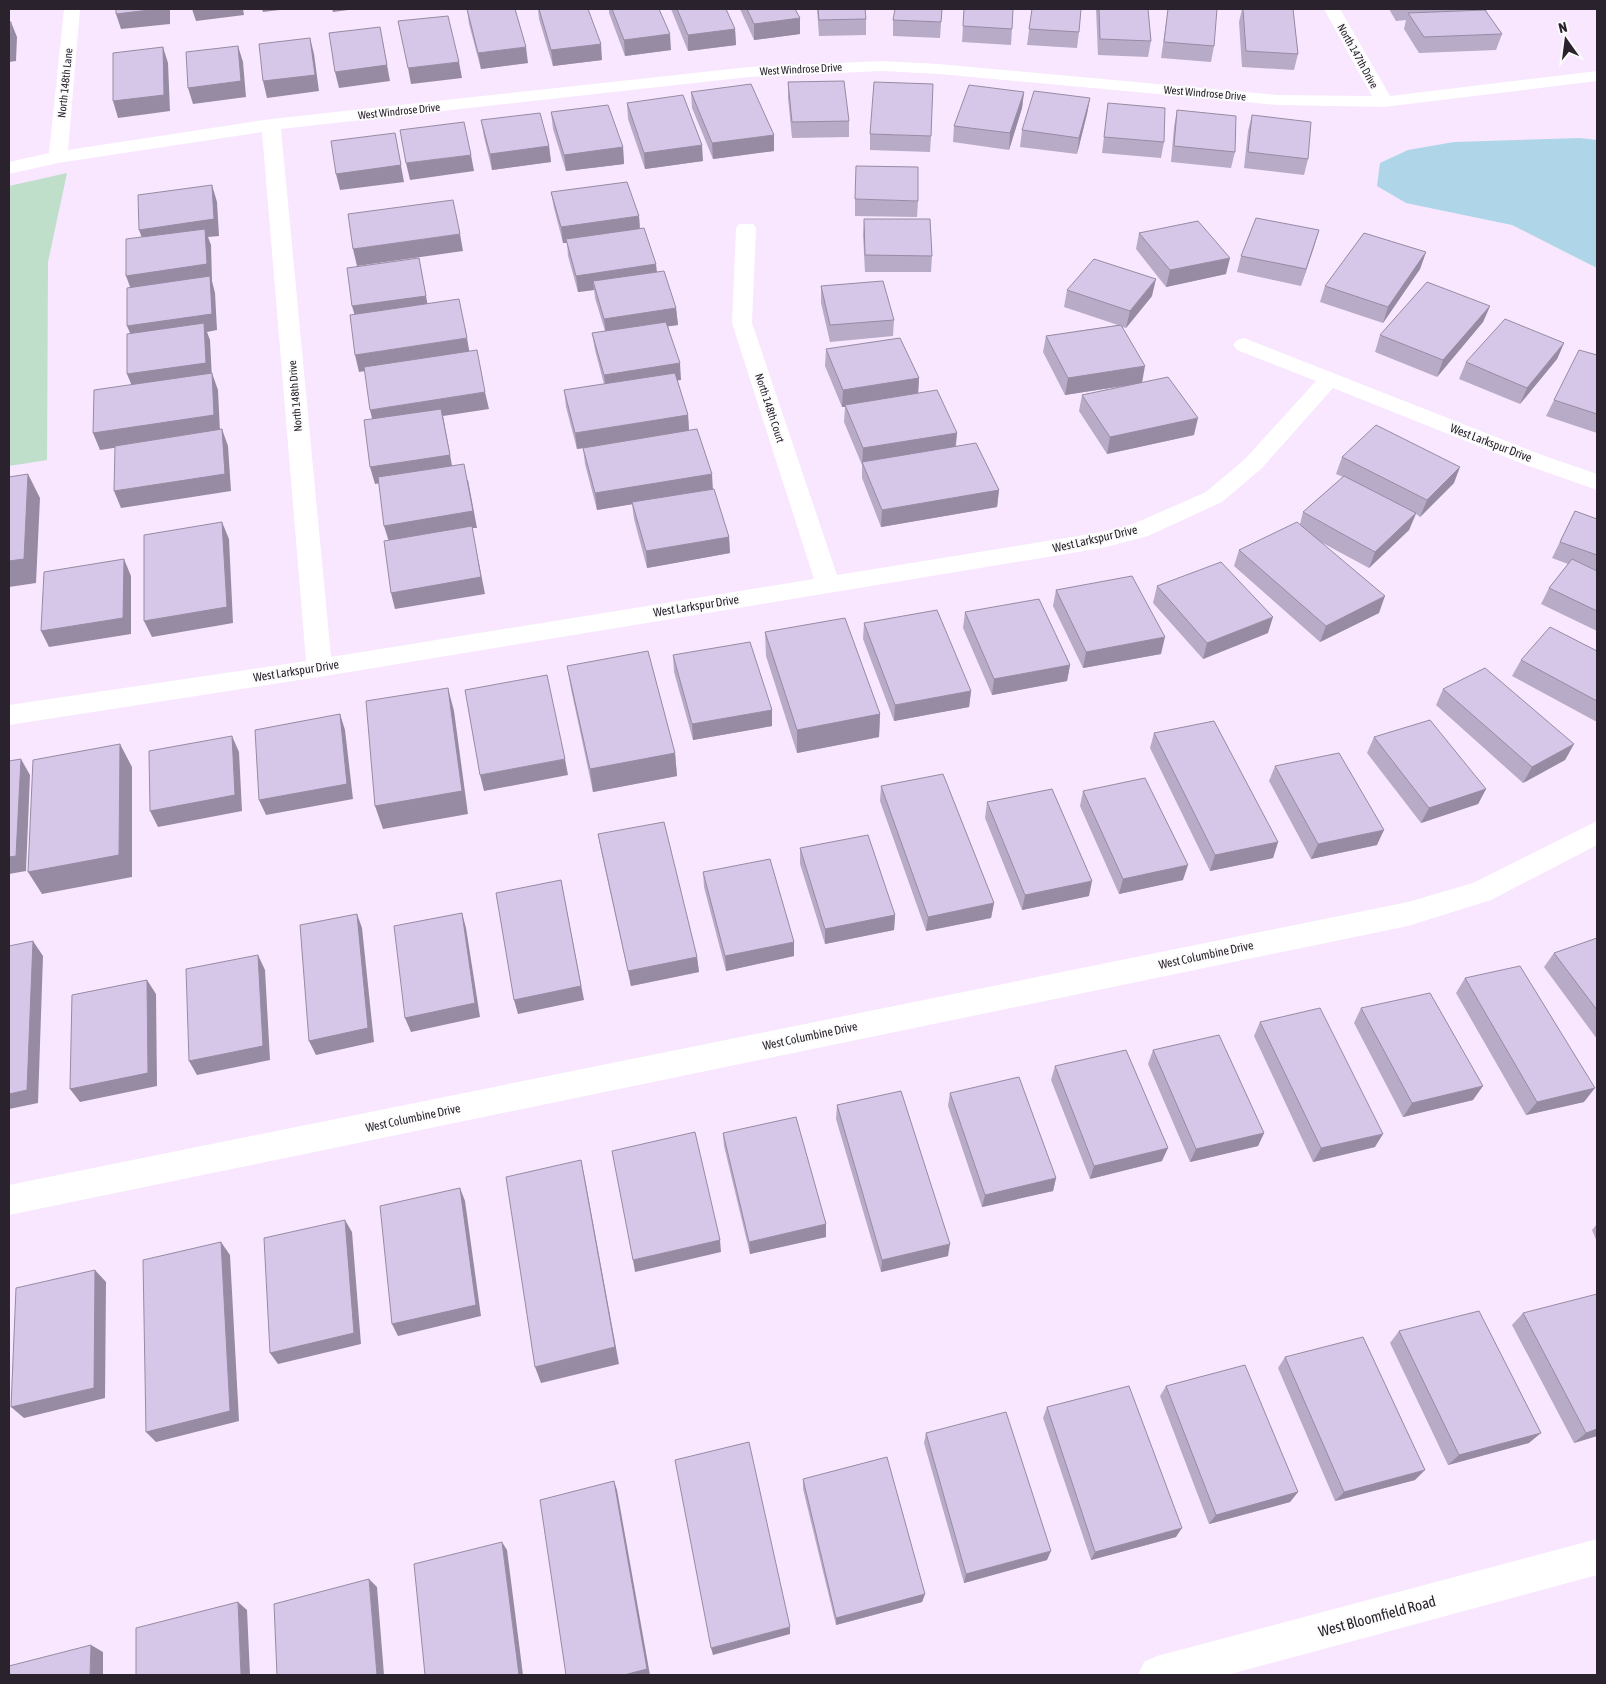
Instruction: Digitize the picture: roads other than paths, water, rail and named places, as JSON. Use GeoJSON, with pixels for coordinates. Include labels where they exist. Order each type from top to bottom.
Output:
{"type":"FeatureCollection","features":[{"type":"Feature","properties":{"kind":"street","name":"North 148th Lane"},"geometry":{"type":"LineString","coordinates":[[58,157],[72,9]]}},
{"type":"Feature","properties":{"kind":"street","name":"North 147th Drive"},"geometry":{"type":"LineString","coordinates":[[1332,9],[1384,102]]}},
{"type":"Feature","properties":{"kind":"street","name":"West Windrose Drive"},"geometry":{"type":"LineString","coordinates":[[9,168],[58,157],[271,125],[749,72],[816,68],[882,66],[939,69],[1277,100],[1384,102],[1597,76]]}},
{"type":"Feature","properties":{"kind":"street","name":"North 148th Drive"},"geometry":{"type":"LineString","coordinates":[[271,125],[319,668]]}},
{"type":"Feature","properties":{"kind":"street","name":"North 148th Court"},"geometry":{"type":"LineString","coordinates":[[746,228],[742,324],[828,584]]}},
{"type":"Feature","properties":{"kind":"street","name":"West Larkspur Drive"},"geometry":{"type":"LineString","coordinates":[[1244,346],[1534,460],[1597,482]]}},
{"type":"Feature","properties":{"kind":"street","name":"West Larkspur Drive"},"geometry":{"type":"LineString","coordinates":[[9,716],[319,668],[1102,540],[1140,530],[1214,497],[1253,464],[1329,380]]}},
{"type":"Feature","properties":{"kind":"street","name":"West Columbine Drive"},"geometry":{"type":"LineString","coordinates":[[9,1200],[1408,914],[1481,892],[1597,832]]}},
{"type":"Feature","properties":{"kind":"street","name":"West Bloomfield Road"},"geometry":{"type":"LineString","coordinates":[[1157,1675],[1597,1557]]}},
{"type":"Feature","properties":{"kind":"water"},"geometry":{"type":"Polygon","coordinates":[[[1580,138],[1597,140],[1597,268],[1512,225],[1406,203],[1377,186],[1380,163],[1408,150],[1454,142],[1580,138]]]}}]}
